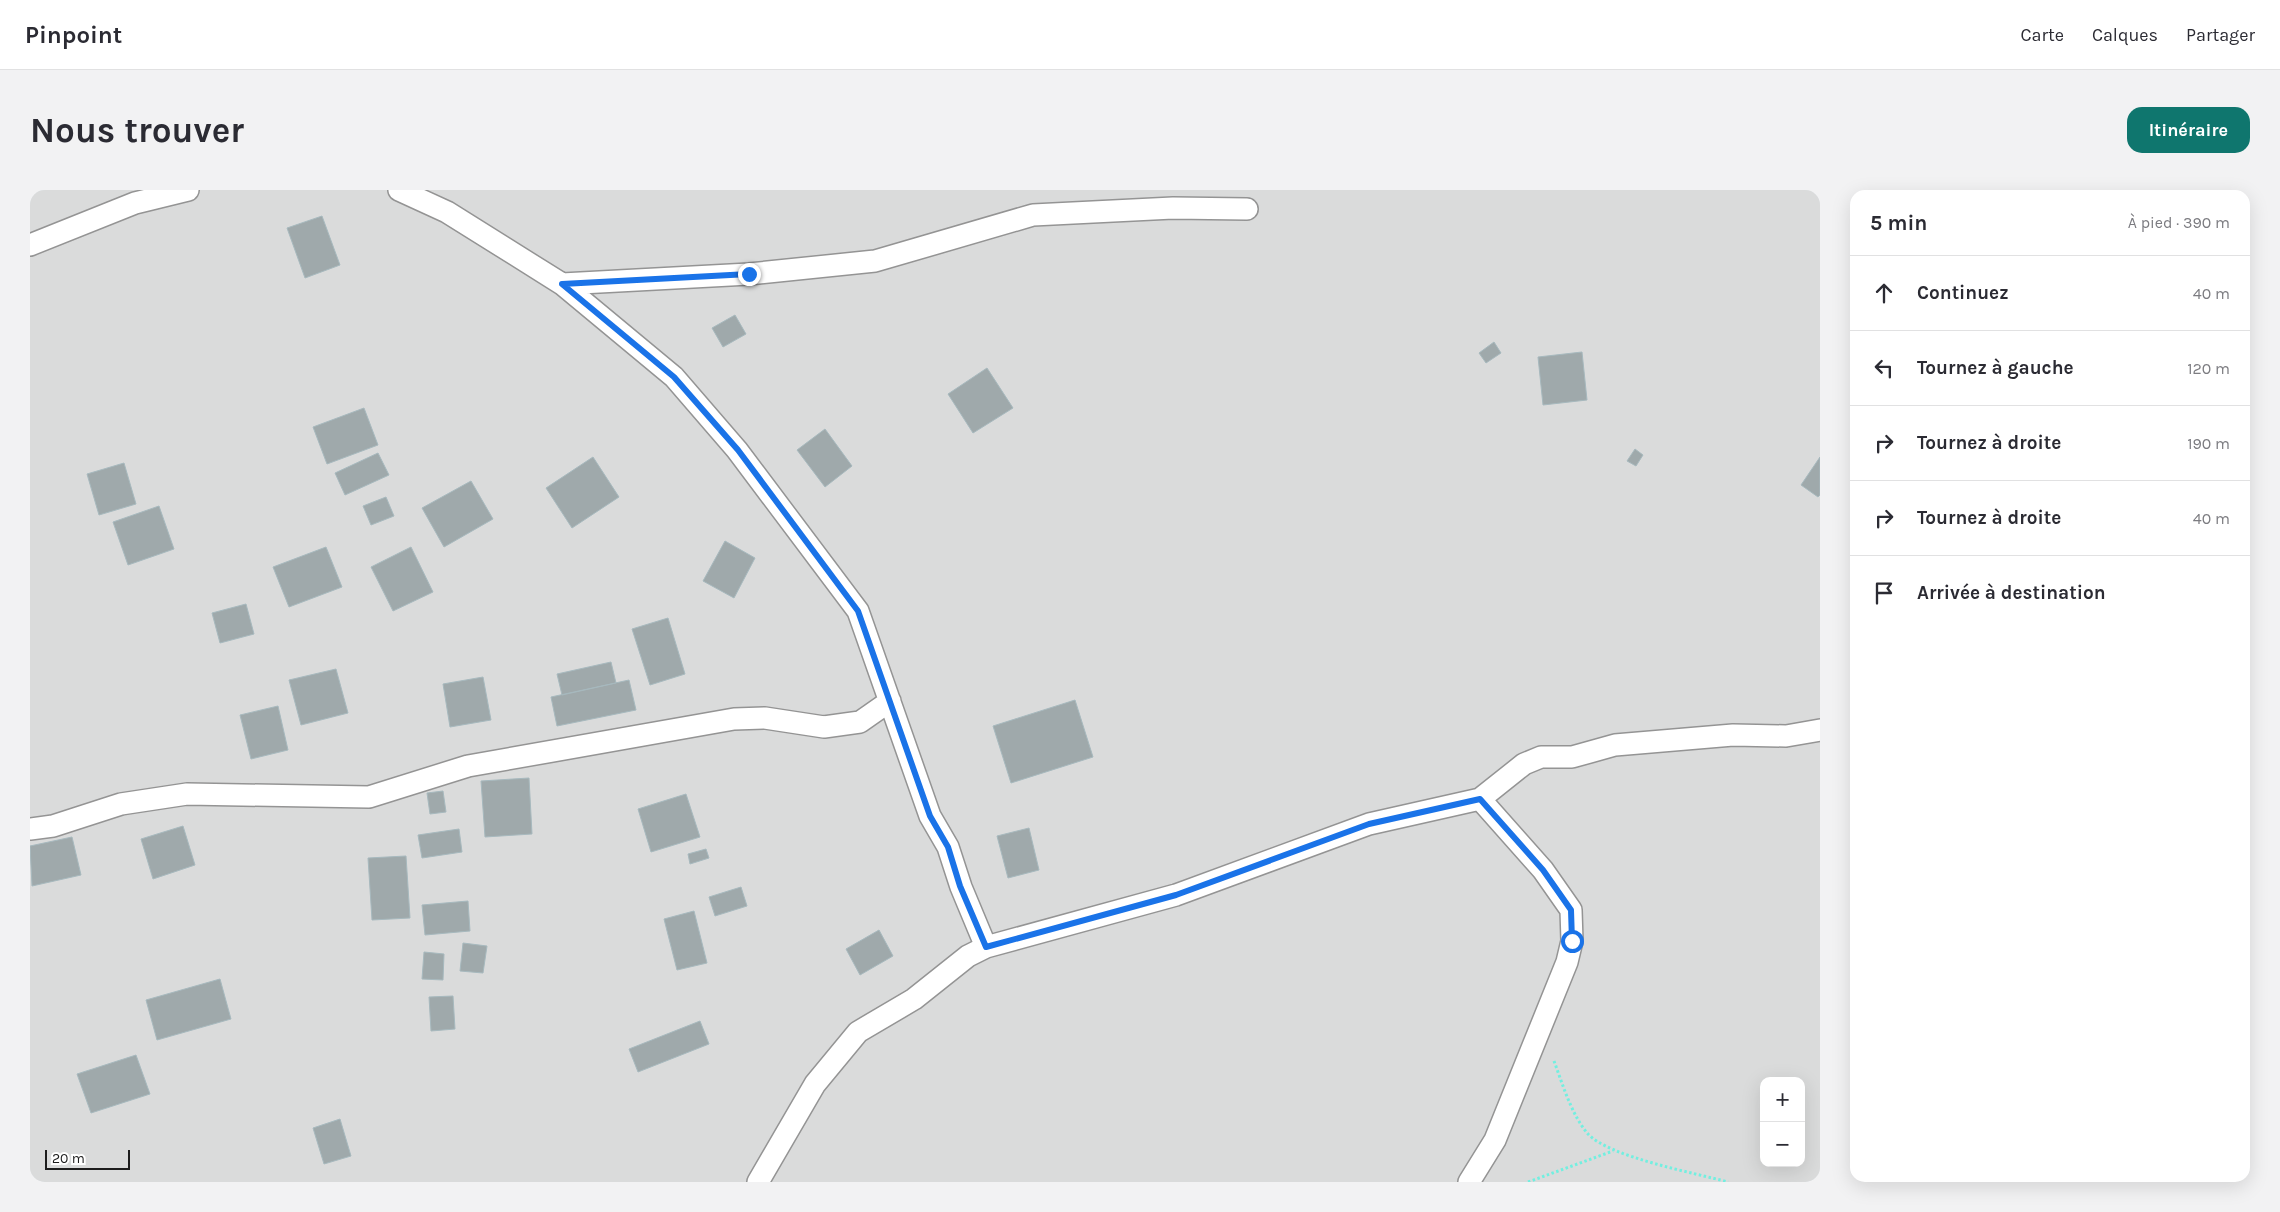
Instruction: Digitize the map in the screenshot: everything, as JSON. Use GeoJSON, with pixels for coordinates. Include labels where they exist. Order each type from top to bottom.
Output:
{"type":"FeatureCollection","features":[{"type":"Feature","properties":{"kind":"street"},"geometry":{"type":"LineString","coordinates":[[30,245],[135,203],[188,190]]}},
{"type":"Feature","properties":{"kind":"street"},"geometry":{"type":"LineString","coordinates":[[399,190],[447,212],[562,284],[674,377],[738,450],[858,611],[930,816],[948,847],[960,886],[986,947]]}},
{"type":"Feature","properties":{"kind":"street"},"geometry":{"type":"LineString","coordinates":[[562,284],[749,274],[875,261],[1033,215],[1173,208],[1247,209]]}},
{"type":"Feature","properties":{"kind":"street"},"geometry":{"type":"LineString","coordinates":[[30,829],[53,826],[121,804],[187,794],[369,797],[468,766],[734,719],[765,718],[824,727],[860,722],[890,701]]}},
{"type":"Feature","properties":{"kind":"street"},"geometry":{"type":"LineString","coordinates":[[758,1182],[815,1084],[858,1032],[914,999],[968,956],[986,947],[1176,895],[1369,824],[1480,799],[1524,764],[1541,756],[1572,757],[1615,745],[1733,735],[1786,736],[1820,730]]}},
{"type":"Feature","properties":{"kind":"street"},"geometry":{"type":"LineString","coordinates":[[1469,1182],[1495,1140],[1567,962],[1572,941],[1571,910],[1543,870],[1480,799]]}},
{"type":"Feature","properties":{"kind":"path"},"geometry":{"type":"LineString","coordinates":[[1555,1051],[1554,1060],[1567,1098],[1589,1134],[1613,1151],[1728,1182]]}},
{"type":"Feature","properties":{"kind":"path"},"geometry":{"type":"LineString","coordinates":[[1528,1182],[1613,1151]]}},
{"type":"Feature","properties":{"kind":"shaded area"},"geometry":{"type":"Polygon","coordinates":[[[30,190],[1820,190],[1820,1182],[30,1182],[30,190]]]}},
{"type":"Feature","properties":{"kind":"building"},"geometry":{"type":"Polygon","coordinates":[[[322,216],[340,265],[305,278],[287,228],[322,216]]]}},
{"type":"Feature","properties":{"kind":"building"},"geometry":{"type":"Polygon","coordinates":[[[735,315],[746,334],[723,347],[712,328],[735,315]]]}},
{"type":"Feature","properties":{"kind":"building"},"geometry":{"type":"Polygon","coordinates":[[[1494,342],[1501,353],[1486,363],[1479,353],[1494,342]]]}},
{"type":"Feature","properties":{"kind":"building"},"geometry":{"type":"Polygon","coordinates":[[[1582,352],[1587,400],[1543,405],[1538,357],[1582,352]]]}},
{"type":"Feature","properties":{"kind":"building"},"geometry":{"type":"Polygon","coordinates":[[[987,368],[1013,408],[973,433],[948,394],[987,368]]]}},
{"type":"Feature","properties":{"kind":"building"},"geometry":{"type":"Polygon","coordinates":[[[364,408],[378,445],[327,464],[313,427],[364,408]]]}},
{"type":"Feature","properties":{"kind":"building"},"geometry":{"type":"Polygon","coordinates":[[[825,429],[852,466],[825,487],[797,450],[825,429]]]}},
{"type":"Feature","properties":{"kind":"building"},"geometry":{"type":"Polygon","coordinates":[[[1635,449],[1643,455],[1636,466],[1627,461],[1635,449]]]}},
{"type":"Feature","properties":{"kind":"building"},"geometry":{"type":"Polygon","coordinates":[[[378,453],[389,475],[345,495],[335,473],[378,453]]]}},
{"type":"Feature","properties":{"kind":"building"},"geometry":{"type":"Polygon","coordinates":[[[593,457],[619,497],[572,528],[546,488],[593,457]]]}},
{"type":"Feature","properties":{"kind":"building"},"geometry":{"type":"Polygon","coordinates":[[[1820,457],[1820,495],[1818,497],[1801,485],[1820,457]]]}},
{"type":"Feature","properties":{"kind":"building"},"geometry":{"type":"Polygon","coordinates":[[[124,463],[136,504],[99,515],[87,474],[124,463]]]}},
{"type":"Feature","properties":{"kind":"building"},"geometry":{"type":"Polygon","coordinates":[[[471,481],[493,519],[444,547],[422,508],[471,481]]]}},
{"type":"Feature","properties":{"kind":"building"},"geometry":{"type":"Polygon","coordinates":[[[386,497],[394,516],[371,525],[363,506],[386,497]]]}},
{"type":"Feature","properties":{"kind":"building"},"geometry":{"type":"Polygon","coordinates":[[[159,506],[174,549],[128,565],[113,522],[159,506]]]}},
{"type":"Feature","properties":{"kind":"building"},"geometry":{"type":"Polygon","coordinates":[[[725,541],[755,558],[734,598],[703,581],[725,541]]]}},
{"type":"Feature","properties":{"kind":"building"},"geometry":{"type":"Polygon","coordinates":[[[326,547],[342,587],[289,607],[273,567],[326,547]]]}},
{"type":"Feature","properties":{"kind":"building"},"geometry":{"type":"Polygon","coordinates":[[[411,547],[433,592],[393,611],[371,567],[411,547]]]}},
{"type":"Feature","properties":{"kind":"building"},"geometry":{"type":"Polygon","coordinates":[[[246,604],[254,634],[220,643],[212,613],[246,604]]]}},
{"type":"Feature","properties":{"kind":"building"},"geometry":{"type":"Polygon","coordinates":[[[668,618],[685,674],[650,685],[632,629],[668,618]]]}},
{"type":"Feature","properties":{"kind":"building"},"geometry":{"type":"Polygon","coordinates":[[[611,662],[616,683],[562,695],[557,674],[611,662]]]}},
{"type":"Feature","properties":{"kind":"building"},"geometry":{"type":"Polygon","coordinates":[[[336,669],[348,713],[301,725],[289,680],[336,669]]]}},
{"type":"Feature","properties":{"kind":"building"},"geometry":{"type":"Polygon","coordinates":[[[483,677],[491,720],[450,727],[443,684],[483,677]]]}},
{"type":"Feature","properties":{"kind":"building"},"geometry":{"type":"Polygon","coordinates":[[[629,680],[636,710],[557,726],[551,697],[629,680]]]}},
{"type":"Feature","properties":{"kind":"building"},"geometry":{"type":"Polygon","coordinates":[[[1075,700],[1093,757],[1011,783],[993,726],[1075,700]]]}},
{"type":"Feature","properties":{"kind":"building"},"geometry":{"type":"Polygon","coordinates":[[[278,706],[288,750],[251,759],[240,715],[278,706]]]}},
{"type":"Feature","properties":{"kind":"building"},"geometry":{"type":"Polygon","coordinates":[[[529,778],[532,834],[485,837],[481,781],[529,778]]]}},
{"type":"Feature","properties":{"kind":"building"},"geometry":{"type":"Polygon","coordinates":[[[443,791],[446,812],[430,814],[427,793],[443,791]]]}},
{"type":"Feature","properties":{"kind":"building"},"geometry":{"type":"Polygon","coordinates":[[[686,794],[700,837],[651,852],[638,809],[686,794]]]}},
{"type":"Feature","properties":{"kind":"building"},"geometry":{"type":"Polygon","coordinates":[[[183,826],[195,865],[153,879],[141,839],[183,826]]]}},
{"type":"Feature","properties":{"kind":"building"},"geometry":{"type":"Polygon","coordinates":[[[1029,828],[1039,870],[1008,878],[997,836],[1029,828]]]}},
{"type":"Feature","properties":{"kind":"building"},"geometry":{"type":"Polygon","coordinates":[[[459,829],[462,852],[422,858],[418,835],[459,829]]]}},
{"type":"Feature","properties":{"kind":"building"},"geometry":{"type":"Polygon","coordinates":[[[72,837],[81,875],[32,886],[30,846],[72,837]]]}},
{"type":"Feature","properties":{"kind":"building"},"geometry":{"type":"Polygon","coordinates":[[[706,849],[709,858],[690,864],[688,854],[706,849]]]}},
{"type":"Feature","properties":{"kind":"building"},"geometry":{"type":"Polygon","coordinates":[[[406,856],[410,918],[372,920],[368,858],[406,856]]]}},
{"type":"Feature","properties":{"kind":"building"},"geometry":{"type":"Polygon","coordinates":[[[741,887],[747,906],[715,916],[709,897],[741,887]]]}},
{"type":"Feature","properties":{"kind":"building"},"geometry":{"type":"Polygon","coordinates":[[[468,901],[470,931],[425,935],[422,905],[468,901]]]}},
{"type":"Feature","properties":{"kind":"building"},"geometry":{"type":"Polygon","coordinates":[[[694,911],[707,963],[677,970],[664,919],[694,911]]]}},
{"type":"Feature","properties":{"kind":"building"},"geometry":{"type":"Polygon","coordinates":[[[879,930],[893,956],[860,975],[846,949],[879,930]]]}},
{"type":"Feature","properties":{"kind":"building"},"geometry":{"type":"Polygon","coordinates":[[[463,943],[487,946],[483,973],[460,971],[463,943]]]}},
{"type":"Feature","properties":{"kind":"building"},"geometry":{"type":"Polygon","coordinates":[[[424,952],[444,954],[443,980],[422,979],[424,952]]]}},
{"type":"Feature","properties":{"kind":"building"},"geometry":{"type":"Polygon","coordinates":[[[220,979],[231,1019],[157,1040],[146,1000],[220,979]]]}},
{"type":"Feature","properties":{"kind":"building"},"geometry":{"type":"Polygon","coordinates":[[[453,996],[455,1029],[431,1031],[429,997],[453,996]]]}},
{"type":"Feature","properties":{"kind":"building"},"geometry":{"type":"Polygon","coordinates":[[[700,1021],[709,1044],[638,1072],[629,1049],[700,1021]]]}},
{"type":"Feature","properties":{"kind":"building"},"geometry":{"type":"Polygon","coordinates":[[[136,1055],[150,1094],[91,1113],[77,1074],[136,1055]]]}},
{"type":"Feature","properties":{"kind":"building"},"geometry":{"type":"Polygon","coordinates":[[[340,1119],[351,1156],[324,1164],[313,1128],[340,1119]]]}},
{"type":"Feature","properties":{"kind":"route"},"geometry":{"type":"LineString","coordinates":[[749,274],[562,284],[674,377],[738,450],[858,611],[930,816],[948,847],[960,886],[986,947],[1176,895],[1369,824],[1480,799],[1543,870],[1571,910],[1572,941]]}}]}
